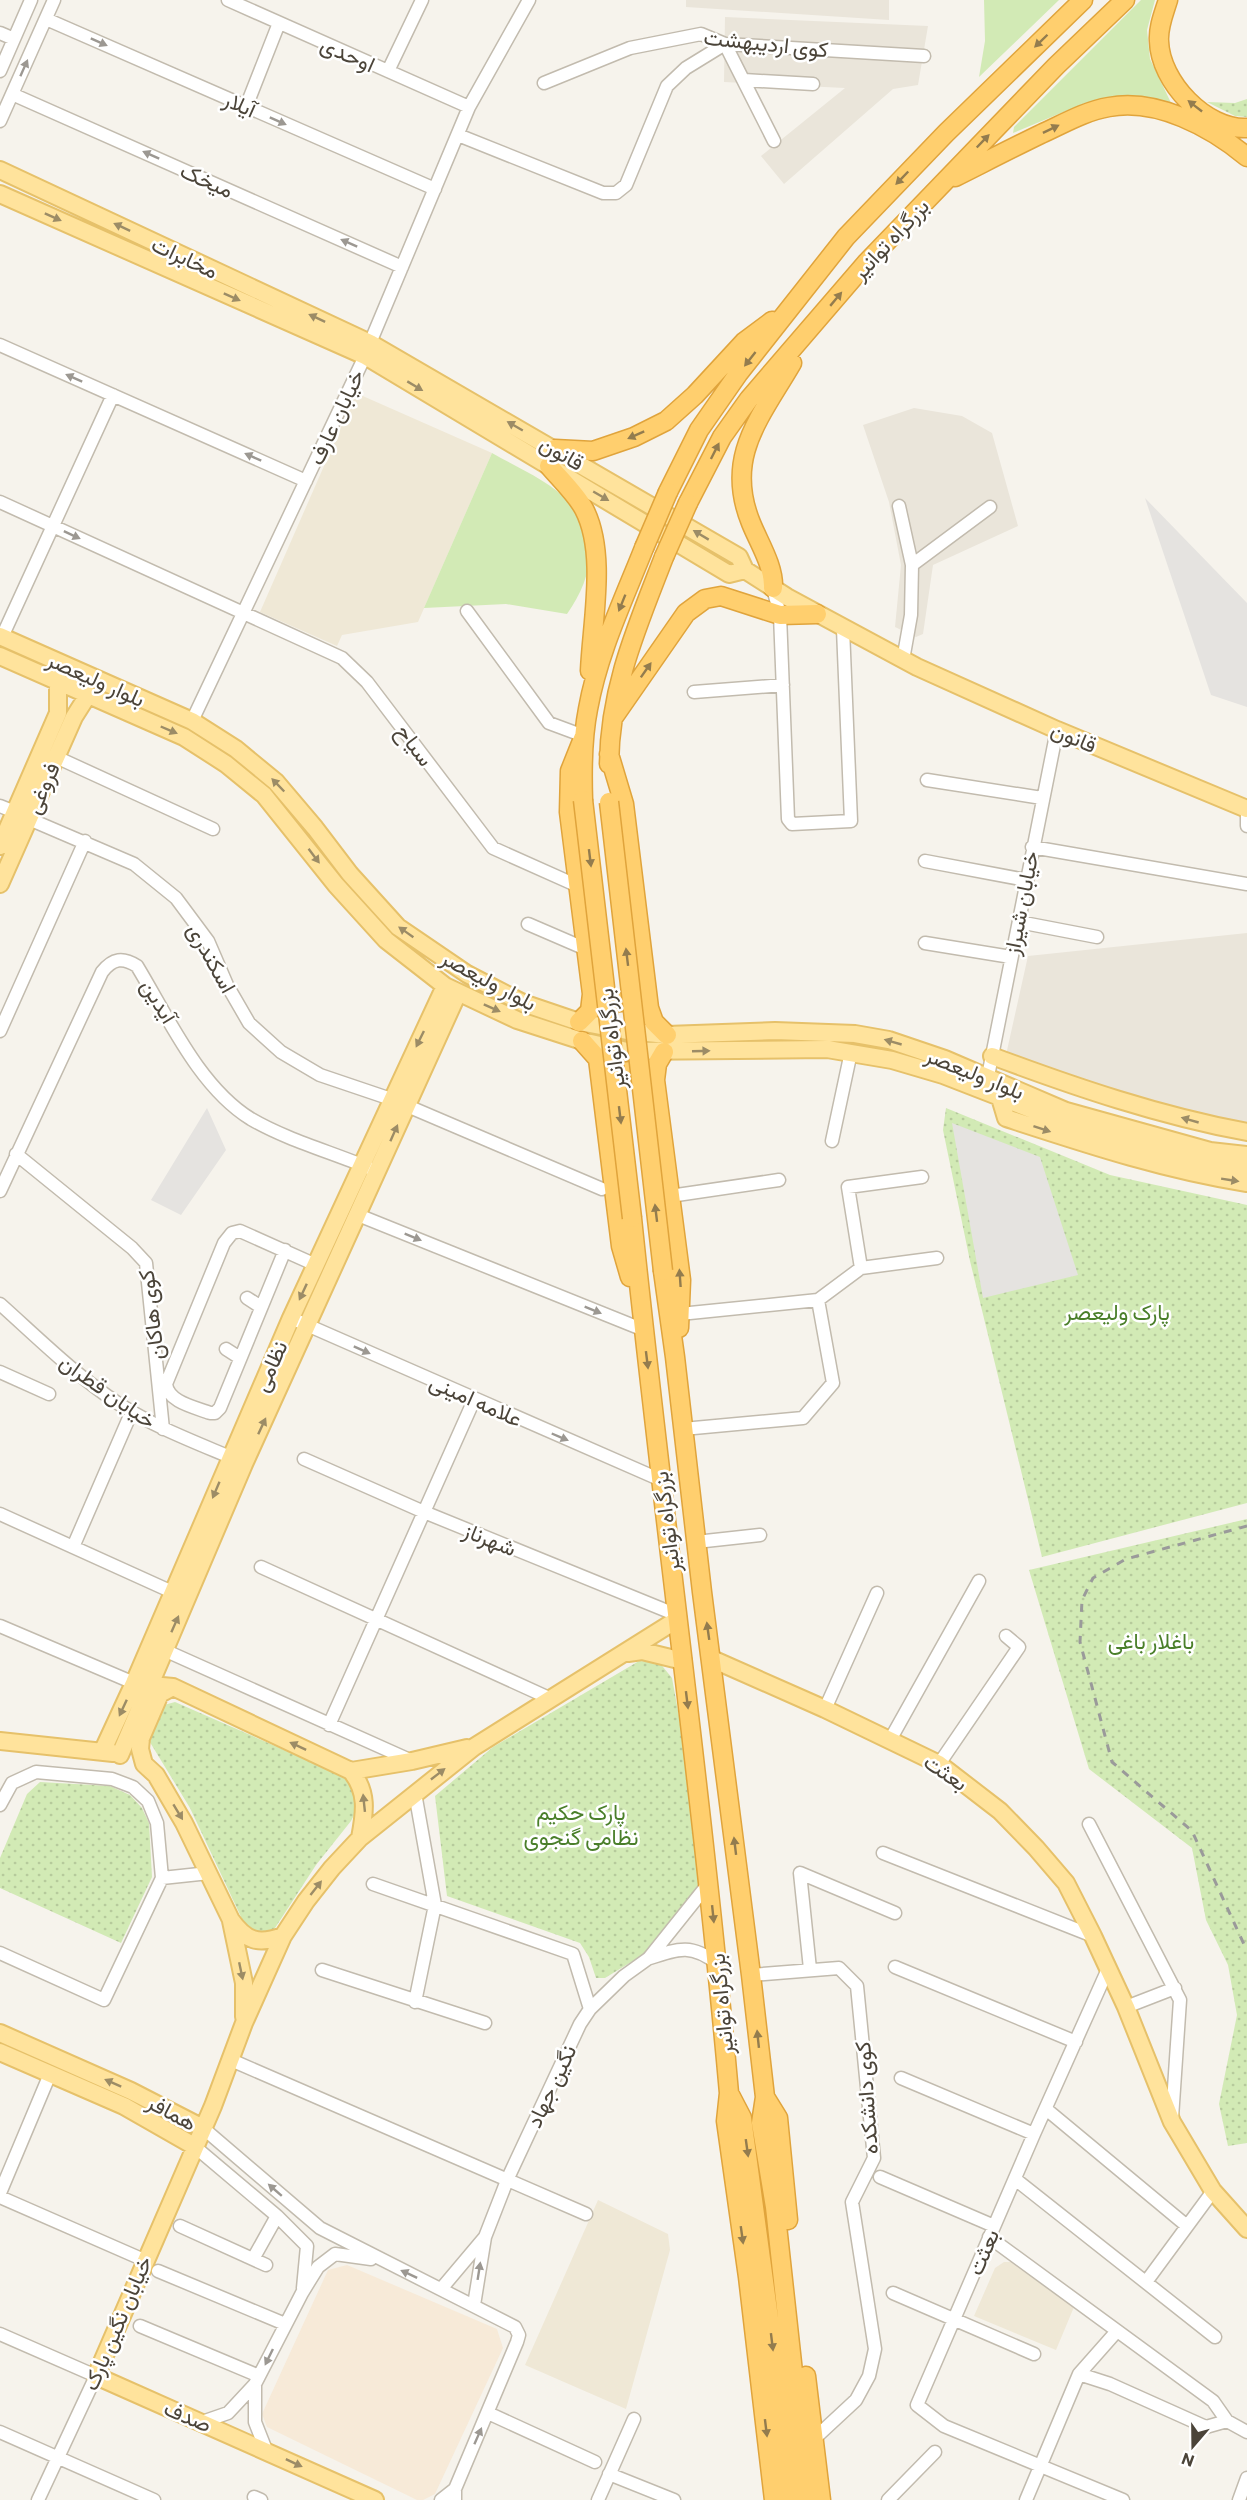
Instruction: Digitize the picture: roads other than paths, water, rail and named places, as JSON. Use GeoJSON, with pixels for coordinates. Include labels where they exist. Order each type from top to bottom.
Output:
{"type":"FeatureCollection","features":[{"type":"Feature","properties":{"kind":"highway","name":"بزرگراه توانیر"},"geometry":{"type":"LineString","coordinates":[[790,2500],[773,2348],[744,2130],[742,2118],[729,2093],[710,1882],[677,1617],[583,800],[584,736],[588,708],[601,657],[668,492],[699,430],[738,374],[846,237],[885,195],[1083,0]]}},
{"type":"Feature","properties":{"kind":"highway","name":"بزرگراه توانیر"},"geometry":{"type":"LineString","coordinates":[[807,2500],[775,2207],[761,2122],[765,2097],[751,1975],[663,1271],[609,802],[609,754],[615,699],[627,652],[664,557],[722,436],[749,399],[811,330],[866,263],[1056,66],[1125,0]]}},
{"type":"Feature","properties":{"kind":"highway"},"geometry":{"type":"LineString","coordinates":[[1168,0],[1159,41],[1164,67],[1175,86],[1194,107],[1243,129]]}},
{"type":"Feature","properties":{"kind":"highway"},"geometry":{"type":"LineString","coordinates":[[942,183],[1077,116],[1109,107],[1138,105],[1169,111],[1234,146],[1247,157]]}},
{"type":"Feature","properties":{"kind":"highway"},"geometry":{"type":"LineString","coordinates":[[588,708],[597,560],[594,530],[583,506],[552,458],[593,451],[634,437],[666,420],[696,395],[744,342],[792,305]]}},
{"type":"Feature","properties":{"kind":"highway"},"geometry":{"type":"LineString","coordinates":[[774,588],[774,579],[750,521],[740,478],[746,443],[811,330]]}},
{"type":"Feature","properties":{"kind":"highway"},"geometry":{"type":"LineString","coordinates":[[613,718],[686,613],[705,599],[721,596],[780,615],[818,614]]}},
{"type":"Feature","properties":{"kind":"highway"},"geometry":{"type":"LineString","coordinates":[[579,1022],[590,1011],[592,994],[569,812],[570,771],[584,736]]}},
{"type":"Feature","properties":{"kind":"highway"},"geometry":{"type":"LineString","coordinates":[[609,754],[624,804],[649,1008],[665,1043],[657,1064],[655,1080],[681,1280],[675,1357]]}},
{"type":"Feature","properties":{"kind":"highway"},"geometry":{"type":"LineString","coordinates":[[592,994],[605,1002],[620,1004],[635,999],[647,989]]}},
{"type":"Feature","properties":{"kind":"highway"},"geometry":{"type":"LineString","coordinates":[[582,1041],[598,1059],[603,1084],[621,1246],[643,1326]]}},
{"type":"Feature","properties":{"kind":"highway"},"geometry":{"type":"LineString","coordinates":[[603,1084],[614,1074],[628,1070],[642,1071],[655,1080]]}},
{"type":"Feature","properties":{"kind":"highway"},"geometry":{"type":"LineString","coordinates":[[729,2093],[726,2121],[748,2277],[774,2500]]}},
{"type":"Feature","properties":{"kind":"highway"},"geometry":{"type":"LineString","coordinates":[[765,2097],[778,2118],[821,2500]]}},
{"type":"Feature","properties":{"kind":"main road"},"geometry":{"type":"LineString","coordinates":[[0,162],[0,171]]}},
{"type":"Feature","properties":{"kind":"main road","name":"مخابرات"},"geometry":{"type":"LineString","coordinates":[[0,171],[368,349]]}},
{"type":"Feature","properties":{"kind":"main road","name":"مخابرات"},"geometry":{"type":"LineString","coordinates":[[0,194],[368,349]]}},
{"type":"Feature","properties":{"kind":"main road","name":"قانون"},"geometry":{"type":"LineString","coordinates":[[368,349],[552,458],[729,574],[745,570],[843,629],[903,660],[1057,730],[1247,809]]}},
{"type":"Feature","properties":{"kind":"main road","name":"بلوار ولیعصر"},"geometry":{"type":"LineString","coordinates":[[1,637],[192,721],[236,749],[276,782],[350,874],[398,927],[468,974],[523,1003],[579,1022],[627,1031],[665,1043],[851,1052],[892,1060],[943,1075],[1064,1122],[1153,1149],[1206,1162],[1247,1168]]}},
{"type":"Feature","properties":{"kind":"main road","name":"بلوار ولیعصر"},"geometry":{"type":"LineString","coordinates":[[0,656],[184,737],[226,764],[264,795],[336,885],[387,940],[452,989],[517,1020],[582,1041],[627,1051],[665,1043],[775,1031],[855,1034],[889,1040],[988,1076],[1077,1114],[1198,1148],[1247,1155]]}},
{"type":"Feature","properties":{"kind":"main road","name":"فروغى"},"geometry":{"type":"LineString","coordinates":[[0,846],[58,713],[58,682]]}},
{"type":"Feature","properties":{"kind":"main road","name":"فروغى"},"geometry":{"type":"LineString","coordinates":[[0,884],[15,812],[56,757],[74,717],[88,695]]}},
{"type":"Feature","properties":{"kind":"main road"},"geometry":{"type":"LineString","coordinates":[[362,914],[374,901]]}},
{"type":"Feature","properties":{"kind":"main road","name":"نظامی"},"geometry":{"type":"LineString","coordinates":[[120,1755],[142,1683],[237,1460],[291,1318],[362,1165],[399,1102],[452,989]]}},
{"type":"Feature","properties":{"kind":"main road"},"geometry":{"type":"LineString","coordinates":[[992,1056],[1065,1084],[1205,1124],[1247,1132]]}},
{"type":"Feature","properties":{"kind":"main road"},"geometry":{"type":"LineString","coordinates":[[1000,1098],[1006,1118],[1194,1175],[1247,1183]]}},
{"type":"Feature","properties":{"kind":"main road","name":"نظامی"},"geometry":{"type":"LineString","coordinates":[[237,1460],[309,1326],[377,1172],[399,1102]]}},
{"type":"Feature","properties":{"kind":"main road"},"geometry":{"type":"LineString","coordinates":[[337,1220],[356,1221]]}},
{"type":"Feature","properties":{"kind":"main road","name":"نظامی"},"geometry":{"type":"LineString","coordinates":[[103,1750],[164,1650],[180,1595]]}},
{"type":"Feature","properties":{"kind":"main road"},"geometry":{"type":"LineString","coordinates":[[243,2023],[283,1936],[312,1893],[360,1838],[474,1747],[549,1698],[624,1654],[677,1617]]}},
{"type":"Feature","properties":{"kind":"main road"},"geometry":{"type":"LineString","coordinates":[[624,1654],[642,1651],[683,1661]]}},
{"type":"Feature","properties":{"kind":"main road","name":"بعثت"},"geometry":{"type":"LineString","coordinates":[[712,1659],[825,1709],[939,1764],[1000,1811],[1036,1848],[1066,1883],[1093,1936],[1126,2007],[1172,2122],[1213,2191],[1247,2229]]}},
{"type":"Feature","properties":{"kind":"main road"},"geometry":{"type":"LineString","coordinates":[[142,1683],[173,1688],[351,1771],[358,1780],[365,1797],[365,1814],[360,1838]]}},
{"type":"Feature","properties":{"kind":"main road"},"geometry":{"type":"LineString","coordinates":[[144,1764],[140,1749],[141,1738],[160,1694],[173,1688]]}},
{"type":"Feature","properties":{"kind":"main road"},"geometry":{"type":"LineString","coordinates":[[0,1741],[103,1750],[144,1764],[156,1775],[184,1823],[231,1920],[240,1932],[253,1940],[268,1941],[283,1936]]}},
{"type":"Feature","properties":{"kind":"main road"},"geometry":{"type":"LineString","coordinates":[[351,1771],[412,1761],[474,1747]]}},
{"type":"Feature","properties":{"kind":"main road"},"geometry":{"type":"LineString","coordinates":[[231,1920],[244,1983],[243,2023]]}},
{"type":"Feature","properties":{"kind":"main road","name":"خیابان نگین پارک"},"geometry":{"type":"LineString","coordinates":[[96,2376],[144,2260],[203,2128],[231,2060],[243,2023]]}},
{"type":"Feature","properties":{"kind":"main road","name":"همافر"},"geometry":{"type":"LineString","coordinates":[[0,2034],[194,2146]]}},
{"type":"Feature","properties":{"kind":"main road","name":"همافر"},"geometry":{"type":"LineString","coordinates":[[0,2052],[131,2091],[203,2128]]}},
{"type":"Feature","properties":{"kind":"main road","name":"صدف"},"geometry":{"type":"LineString","coordinates":[[96,2376],[267,2450],[372,2499]]}},
{"type":"Feature","properties":{"kind":"street"},"geometry":{"type":"LineString","coordinates":[[0,71],[32,0]]}},
{"type":"Feature","properties":{"kind":"street"},"geometry":{"type":"LineString","coordinates":[[0,121],[54,0]]}},
{"type":"Feature","properties":{"kind":"street","name":"اوحدی"},"geometry":{"type":"LineString","coordinates":[[228,0],[469,108]]}},
{"type":"Feature","properties":{"kind":"street"},"geometry":{"type":"LineString","coordinates":[[388,71],[422,0]]}},
{"type":"Feature","properties":{"kind":"street","name":"خیابان عارف"},"geometry":{"type":"LineString","coordinates":[[192,721],[368,349],[469,108],[528,0]]}},
{"type":"Feature","properties":{"kind":"street","name":"آیلار"},"geometry":{"type":"LineString","coordinates":[[46,19],[435,189]]}},
{"type":"Feature","properties":{"kind":"street"},"geometry":{"type":"LineString","coordinates":[[246,107],[279,23]]}},
{"type":"Feature","properties":{"kind":"street"},"geometry":{"type":"LineString","coordinates":[[0,33],[14,39]]}},
{"type":"Feature","properties":{"kind":"street","name":"کوی اردیبهشت"},"geometry":{"type":"LineString","coordinates":[[544,82],[630,48],[701,34],[725,44],[924,57]]}},
{"type":"Feature","properties":{"kind":"street"},"geometry":{"type":"LineString","coordinates":[[458,135],[603,193],[616,193],[626,185],[667,86],[686,68],[725,44],[774,141]]}},
{"type":"Feature","properties":{"kind":"street"},"geometry":{"type":"LineString","coordinates":[[744,80],[813,84]]}},
{"type":"Feature","properties":{"kind":"street","name":"میخک"},"geometry":{"type":"LineString","coordinates":[[12,94],[402,267]]}},
{"type":"Feature","properties":{"kind":"street"},"geometry":{"type":"LineString","coordinates":[[0,345],[306,481]]}},
{"type":"Feature","properties":{"kind":"street"},"geometry":{"type":"LineString","coordinates":[[1,637],[113,395]]}},
{"type":"Feature","properties":{"kind":"street","name":"سیاح"},"geometry":{"type":"LineString","coordinates":[[0,502],[243,615],[342,658],[367,682],[493,848],[578,886]]}},
{"type":"Feature","properties":{"kind":"street"},"geometry":{"type":"LineString","coordinates":[[899,507],[912,565],[911,615],[903,660]]}},
{"type":"Feature","properties":{"kind":"street"},"geometry":{"type":"LineString","coordinates":[[912,565],[990,507]]}},
{"type":"Feature","properties":{"kind":"street"},"geometry":{"type":"LineString","coordinates":[[774,588],[780,615],[789,823],[851,821],[843,629]]}},
{"type":"Feature","properties":{"kind":"street"},"geometry":{"type":"LineString","coordinates":[[466,611],[549,723],[584,736]]}},
{"type":"Feature","properties":{"kind":"street"},"geometry":{"type":"LineString","coordinates":[[694,692],[783,685]]}},
{"type":"Feature","properties":{"kind":"street","name":"خیابان شیراز"},"geometry":{"type":"LineString","coordinates":[[988,1076],[1057,730]]}},
{"type":"Feature","properties":{"kind":"street"},"geometry":{"type":"LineString","coordinates":[[56,757],[213,829]]}},
{"type":"Feature","properties":{"kind":"street"},"geometry":{"type":"LineString","coordinates":[[927,780],[1042,798]]}},
{"type":"Feature","properties":{"kind":"street"},"geometry":{"type":"LineString","coordinates":[[1247,809],[1247,826]]}},
{"type":"Feature","properties":{"kind":"street","name":"اسکندری"},"geometry":{"type":"LineString","coordinates":[[15,812],[134,864],[176,898],[208,941],[227,985],[249,1023],[281,1052],[320,1075],[399,1102],[602,1189]]}},
{"type":"Feature","properties":{"kind":"street"},"geometry":{"type":"LineString","coordinates":[[0,1031],[85,841]]}},
{"type":"Feature","properties":{"kind":"street"},"geometry":{"type":"LineString","coordinates":[[1032,847],[1247,884]]}},
{"type":"Feature","properties":{"kind":"street"},"geometry":{"type":"LineString","coordinates":[[925,861],[1026,880]]}},
{"type":"Feature","properties":{"kind":"street"},"geometry":{"type":"LineString","coordinates":[[1019,922],[1097,937]]}},
{"type":"Feature","properties":{"kind":"street"},"geometry":{"type":"LineString","coordinates":[[528,924],[586,949]]}},
{"type":"Feature","properties":{"kind":"street"},"geometry":{"type":"LineString","coordinates":[[925,943],[1011,957]]}},
{"type":"Feature","properties":{"kind":"street","name":"آیدین"},"geometry":{"type":"LineString","coordinates":[[0,1191],[102,972],[108,964],[118,959],[129,960],[137,966],[206,1079],[227,1101],[251,1119],[377,1172]]}},
{"type":"Feature","properties":{"kind":"street"},"geometry":{"type":"LineString","coordinates":[[832,1141],[851,1052]]}},
{"type":"Feature","properties":{"kind":"street","name":"کوی هاکان"},"geometry":{"type":"LineString","coordinates":[[16,1154],[132,1248],[146,1263],[164,1429]]}},
{"type":"Feature","properties":{"kind":"street"},"geometry":{"type":"LineString","coordinates":[[861,1268],[848,1187],[922,1178]]}},
{"type":"Feature","properties":{"kind":"street"},"geometry":{"type":"LineString","coordinates":[[670,1196],[779,1180]]}},
{"type":"Feature","properties":{"kind":"street"},"geometry":{"type":"LineString","coordinates":[[356,1221],[643,1326]]}},
{"type":"Feature","properties":{"kind":"street"},"geometry":{"type":"LineString","coordinates":[[285,1250],[216,1413],[200,1409],[173,1397],[167,1392],[166,1383],[224,1243],[232,1233],[240,1231],[285,1250],[316,1265]]}},
{"type":"Feature","properties":{"kind":"street"},"geometry":{"type":"LineString","coordinates":[[680,1314],[818,1300],[861,1268],[937,1258]]}},
{"type":"Feature","properties":{"kind":"street"},"geometry":{"type":"LineString","coordinates":[[247,1298],[261,1307]]}},
{"type":"Feature","properties":{"kind":"street"},"geometry":{"type":"LineString","coordinates":[[683,1429],[802,1418],[833,1383],[818,1300]]}},
{"type":"Feature","properties":{"kind":"street","name":"خیابان قطران"},"geometry":{"type":"LineString","coordinates":[[0,1304],[74,1371],[132,1411],[164,1429],[237,1460]]}},
{"type":"Feature","properties":{"kind":"street","name":"علامه امینی"},"geometry":{"type":"LineString","coordinates":[[291,1318],[661,1480]]}},
{"type":"Feature","properties":{"kind":"street"},"geometry":{"type":"LineString","coordinates":[[226,1349],[240,1358]]}},
{"type":"Feature","properties":{"kind":"street"},"geometry":{"type":"LineString","coordinates":[[0,1372],[49,1394]]}},
{"type":"Feature","properties":{"kind":"street"},"geometry":{"type":"LineString","coordinates":[[330,1725],[474,1400]]}},
{"type":"Feature","properties":{"kind":"street"},"geometry":{"type":"LineString","coordinates":[[73,1547],[132,1411]]}},
{"type":"Feature","properties":{"kind":"street","name":"شهرناز"},"geometry":{"type":"LineString","coordinates":[[304,1459],[424,1512],[677,1617]]}},
{"type":"Feature","properties":{"kind":"street"},"geometry":{"type":"LineString","coordinates":[[0,1514],[180,1595]]}},
{"type":"Feature","properties":{"kind":"street"},"geometry":{"type":"LineString","coordinates":[[696,1542],[760,1535]]}},
{"type":"Feature","properties":{"kind":"street"},"geometry":{"type":"LineString","coordinates":[[261,1567],[549,1698]]}},
{"type":"Feature","properties":{"kind":"street"},"geometry":{"type":"LineString","coordinates":[[890,1740],[979,1581]]}},
{"type":"Feature","properties":{"kind":"street"},"geometry":{"type":"LineString","coordinates":[[825,1709],[877,1593]]}},
{"type":"Feature","properties":{"kind":"street"},"geometry":{"type":"LineString","coordinates":[[0,1626],[142,1683]]}},
{"type":"Feature","properties":{"kind":"street"},"geometry":{"type":"LineString","coordinates":[[939,1764],[1019,1647],[1006,1636]]}},
{"type":"Feature","properties":{"kind":"street"},"geometry":{"type":"LineString","coordinates":[[164,1650],[412,1761]]}},
{"type":"Feature","properties":{"kind":"street"},"geometry":{"type":"LineString","coordinates":[[0,1805],[12,1783],[36,1772],[112,1779],[133,1788],[148,1801],[157,1822],[162,1878],[104,2000],[0,1953]]}},
{"type":"Feature","properties":{"kind":"street"},"geometry":{"type":"LineString","coordinates":[[415,1792],[435,1905],[415,2002]]}},
{"type":"Feature","properties":{"kind":"street"},"geometry":{"type":"LineString","coordinates":[[1089,1824],[1180,2000],[1181,2014],[1172,2122]]}},
{"type":"Feature","properties":{"kind":"street"},"geometry":{"type":"LineString","coordinates":[[883,1852],[1093,1936]]}},
{"type":"Feature","properties":{"kind":"street"},"geometry":{"type":"LineString","coordinates":[[162,1878],[209,1873]]}},
{"type":"Feature","properties":{"kind":"street"},"geometry":{"type":"LineString","coordinates":[[810,1969],[800,1873],[895,1913]]}},
{"type":"Feature","properties":{"kind":"street"},"geometry":{"type":"LineString","coordinates":[[649,1958],[710,1882]]}},
{"type":"Feature","properties":{"kind":"street"},"geometry":{"type":"LineString","coordinates":[[373,1884],[573,1954],[590,2008]]}},
{"type":"Feature","properties":{"kind":"street"},"geometry":{"type":"LineString","coordinates":[[649,1958],[677,1949],[692,1949],[703,1953],[718,1964]]}},
{"type":"Feature","properties":{"kind":"street","name":"نگین جهاد"},"geometry":{"type":"LineString","coordinates":[[484,2237],[508,2178],[569,2044],[590,2008],[624,1976],[649,1958]]}},
{"type":"Feature","properties":{"kind":"street"},"geometry":{"type":"LineString","coordinates":[[895,1967],[1076,2042]]}},
{"type":"Feature","properties":{"kind":"street","name":"کوی دانشکده"},"geometry":{"type":"LineString","coordinates":[[751,1975],[839,1968],[857,1986],[874,2158],[852,2202],[875,2349],[869,2376],[856,2400],[814,2439]]}},
{"type":"Feature","properties":{"kind":"street","name":"بعثت"},"geometry":{"type":"LineString","coordinates":[[1040,2466],[944,2426],[917,2405],[1108,1969]]}},
{"type":"Feature","properties":{"kind":"street"},"geometry":{"type":"LineString","coordinates":[[322,1970],[485,2023]]}},
{"type":"Feature","properties":{"kind":"street"},"geometry":{"type":"LineString","coordinates":[[1126,2007],[1175,1988]]}},
{"type":"Feature","properties":{"kind":"street"},"geometry":{"type":"LineString","coordinates":[[231,2060],[508,2178],[586,2214]]}},
{"type":"Feature","properties":{"kind":"street"},"geometry":{"type":"LineString","coordinates":[[53,2066],[0,2195],[144,2260]]}},
{"type":"Feature","properties":{"kind":"street"},"geometry":{"type":"LineString","coordinates":[[902,2078],[1034,2134]]}},
{"type":"Feature","properties":{"kind":"street"},"geometry":{"type":"LineString","coordinates":[[1046,2109],[1187,2226]]}},
{"type":"Feature","properties":{"kind":"street","name":"همافر"},"geometry":{"type":"LineString","coordinates":[[203,2128],[320,2228],[515,2327],[519,2335],[488,2413]]}},
{"type":"Feature","properties":{"kind":"street","name":"همافر"},"geometry":{"type":"LineString","coordinates":[[194,2146],[277,2216],[307,2246],[302,2293]]}},
{"type":"Feature","properties":{"kind":"street"},"geometry":{"type":"LineString","coordinates":[[880,2177],[992,2232],[1117,2331],[1214,2401],[1227,2421],[1247,2432]]}},
{"type":"Feature","properties":{"kind":"street"},"geometry":{"type":"LineString","coordinates":[[1015,2179],[1215,2337]]}},
{"type":"Feature","properties":{"kind":"street"},"geometry":{"type":"LineString","coordinates":[[1146,2282],[1213,2191]]}},
{"type":"Feature","properties":{"kind":"street"},"geometry":{"type":"LineString","coordinates":[[253,2259],[277,2216]]}},
{"type":"Feature","properties":{"kind":"street"},"geometry":{"type":"LineString","coordinates":[[180,2226],[266,2265]]}},
{"type":"Feature","properties":{"kind":"street"},"geometry":{"type":"LineString","coordinates":[[441,2289],[484,2237]]}},
{"type":"Feature","properties":{"kind":"street"},"geometry":{"type":"LineString","coordinates":[[474,2305],[484,2237]]}},
{"type":"Feature","properties":{"kind":"street"},"geometry":{"type":"LineString","coordinates":[[202,2422],[228,2413],[257,2380],[318,2266],[335,2254],[378,2259]]}},
{"type":"Feature","properties":{"kind":"street"},"geometry":{"type":"LineString","coordinates":[[158,2271],[285,2324]]}},
{"type":"Feature","properties":{"kind":"street"},"geometry":{"type":"LineString","coordinates":[[893,2293],[1034,2354]]}},
{"type":"Feature","properties":{"kind":"street"},"geometry":{"type":"LineString","coordinates":[[140,2326],[257,2380]]}},
{"type":"Feature","properties":{"kind":"street"},"geometry":{"type":"LineString","coordinates":[[1026,2500],[1079,2374],[1117,2331]]}},
{"type":"Feature","properties":{"kind":"street","name":"صدف"},"geometry":{"type":"LineString","coordinates":[[0,2334],[96,2376]]}},
{"type":"Feature","properties":{"kind":"street"},"geometry":{"type":"LineString","coordinates":[[1079,2374],[1206,2427],[1227,2421]]}},
{"type":"Feature","properties":{"kind":"street","name":"خیابان نگین پارک"},"geometry":{"type":"LineString","coordinates":[[38,2500],[96,2376]]}},
{"type":"Feature","properties":{"kind":"street"},"geometry":{"type":"LineString","coordinates":[[257,2380],[255,2422],[267,2450]]}},
{"type":"Feature","properties":{"kind":"street"},"geometry":{"type":"LineString","coordinates":[[441,2500],[455,2495],[488,2413],[595,2462]]}},
{"type":"Feature","properties":{"kind":"street"},"geometry":{"type":"LineString","coordinates":[[598,2500],[634,2419]]}},
{"type":"Feature","properties":{"kind":"street"},"geometry":{"type":"LineString","coordinates":[[0,2432],[154,2500]]}},
{"type":"Feature","properties":{"kind":"street"},"geometry":{"type":"LineString","coordinates":[[888,2500],[934,2452]]}},
{"type":"Feature","properties":{"kind":"street"},"geometry":{"type":"LineString","coordinates":[[1040,2466],[1123,2500]]}},
{"type":"Feature","properties":{"kind":"street"},"geometry":{"type":"LineString","coordinates":[[609,2474],[674,2500]]}},
{"type":"Feature","properties":{"kind":"street"},"geometry":{"type":"LineString","coordinates":[[1239,2500],[1247,2478]]}},
{"type":"Feature","properties":{"kind":"railway"},"geometry":{"type":"LineString","coordinates":[[1247,1526],[1126,1559],[1093,1578],[1082,1600],[1080,1642],[1112,1762],[1192,1831],[1247,1951]]}},
{"type":"Feature","properties":{"kind":"park label","name":"پارک ولیعصر"},"geometry":{"type":"Point","coordinates":[1117,1312]}},
{"type":"Feature","properties":{"kind":"park label","name":"باغلار باغی"},"geometry":{"type":"Point","coordinates":[1151,1641]}},
{"type":"Feature","properties":{"kind":"park label","name":"پارک حکیم نظامی گنجوی"},"geometry":{"type":"Point","coordinates":[581,1824]}}]}
